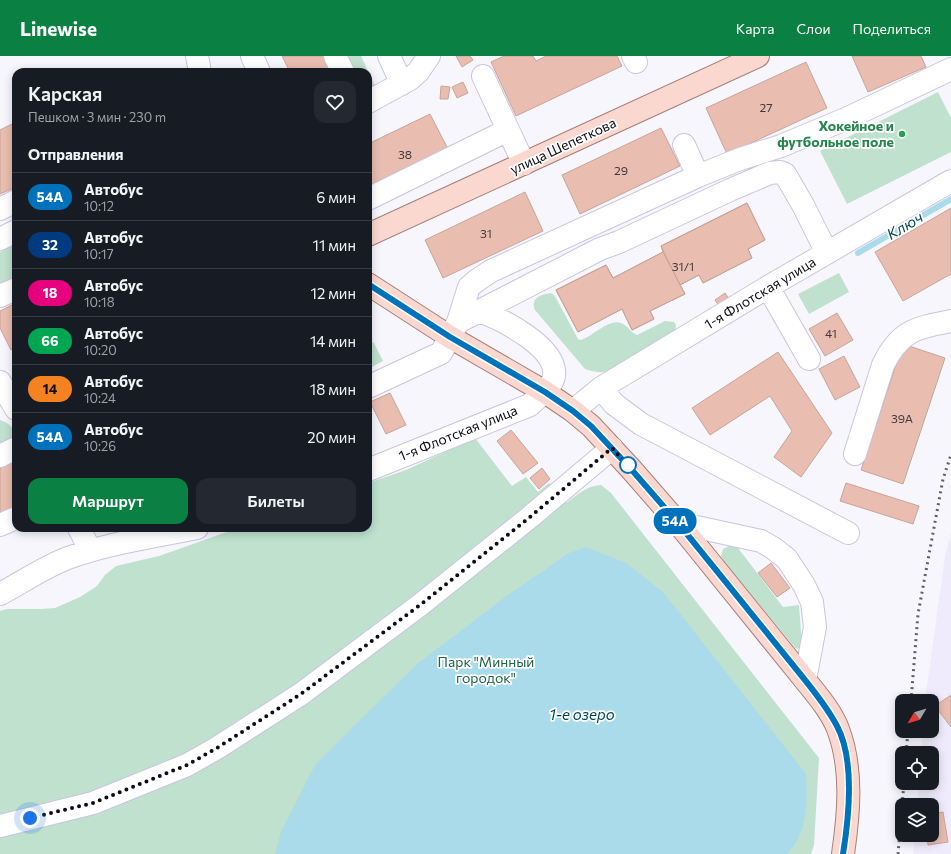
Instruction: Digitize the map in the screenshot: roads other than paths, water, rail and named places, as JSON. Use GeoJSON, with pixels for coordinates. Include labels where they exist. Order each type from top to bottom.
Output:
{"type":"FeatureCollection","features":[{"type":"Feature","properties":{"kind":"main road","name":"улица Шепеткова"},"geometry":{"type":"LineString","coordinates":[[372,233],[758,56]]}},
{"type":"Feature","properties":{"kind":"main road"},"geometry":{"type":"LineString","coordinates":[[372,286],[454,329],[573,411],[591,426],[612,448],[678,523],[825,705],[838,727],[846,754],[849,811],[843,854]]}},
{"type":"Feature","properties":{"kind":"street"},"geometry":{"type":"LineString","coordinates":[[198,56],[200,68]]}},
{"type":"Feature","properties":{"kind":"street"},"geometry":{"type":"LineString","coordinates":[[252,56],[257,68]]}},
{"type":"Feature","properties":{"kind":"street"},"geometry":{"type":"LineString","coordinates":[[335,56],[341,68]]}},
{"type":"Feature","properties":{"kind":"street"},"geometry":{"type":"LineString","coordinates":[[389,56],[402,84]]}},
{"type":"Feature","properties":{"kind":"street"},"geometry":{"type":"LineString","coordinates":[[372,100],[402,84],[418,72],[429,56]]}},
{"type":"Feature","properties":{"kind":"street"},"geometry":{"type":"LineString","coordinates":[[372,385],[441,353],[454,329],[469,287],[490,271],[698,176],[781,146],[848,118],[951,69]]}},
{"type":"Feature","properties":{"kind":"street"},"geometry":{"type":"LineString","coordinates":[[483,76],[524,164]]}},
{"type":"Feature","properties":{"kind":"street"},"geometry":{"type":"LineString","coordinates":[[372,197],[508,130]]}},
{"type":"Feature","properties":{"kind":"street"},"geometry":{"type":"LineString","coordinates":[[684,145],[698,176]]}},
{"type":"Feature","properties":{"kind":"street"},"geometry":{"type":"LineString","coordinates":[[454,329],[479,311],[600,249],[619,242],[770,173],[780,172],[785,174],[804,205],[827,253]]}},
{"type":"Feature","properties":{"kind":"street","name":"1-я Флотская улица"},"geometry":{"type":"LineString","coordinates":[[573,411],[602,388],[768,287],[951,181]]}},
{"type":"Feature","properties":{"kind":"street"},"geometry":{"type":"LineString","coordinates":[[0,209],[12,203]]}},
{"type":"Feature","properties":{"kind":"street"},"geometry":{"type":"LineString","coordinates":[[0,239],[12,233]]}},
{"type":"Feature","properties":{"kind":"street"},"geometry":{"type":"LineString","coordinates":[[768,287],[809,360]]}},
{"type":"Feature","properties":{"kind":"street"},"geometry":{"type":"LineString","coordinates":[[0,296],[12,291]]}},
{"type":"Feature","properties":{"kind":"street"},"geometry":{"type":"LineString","coordinates":[[479,311],[493,316],[517,329],[539,345],[553,366],[554,378],[545,392]]}},
{"type":"Feature","properties":{"kind":"street"},"geometry":{"type":"LineString","coordinates":[[854,454],[883,365],[889,352],[896,343],[912,330],[951,320]]}},
{"type":"Feature","properties":{"kind":"street"},"geometry":{"type":"LineString","coordinates":[[602,388],[614,404],[641,424],[848,533]]}},
{"type":"Feature","properties":{"kind":"street","name":"1-я Флотская улица"},"geometry":{"type":"LineString","coordinates":[[372,468],[530,405],[545,392]]}},
{"type":"Feature","properties":{"kind":"street"},"geometry":{"type":"LineString","coordinates":[[0,826],[93,803],[187,765],[217,748],[301,694],[420,605],[530,517],[612,448]]}},
{"type":"Feature","properties":{"kind":"street"},"geometry":{"type":"LineString","coordinates":[[0,456],[12,450]]}},
{"type":"Feature","properties":{"kind":"street"},"geometry":{"type":"LineString","coordinates":[[0,525],[12,520]]}},
{"type":"Feature","properties":{"kind":"street"},"geometry":{"type":"LineString","coordinates":[[678,523],[761,541],[773,548],[787,560],[804,585],[812,602],[815,627],[805,680]]}},
{"type":"Feature","properties":{"kind":"street"},"geometry":{"type":"LineString","coordinates":[[81,532],[90,550]]}},
{"type":"Feature","properties":{"kind":"street"},"geometry":{"type":"LineString","coordinates":[[0,594],[66,558],[90,550],[178,532]]}},
{"type":"Feature","properties":{"kind":"water","name":"1-е озеро"},"geometry":{"type":"Polygon","coordinates":[[[586,547],[626,563],[663,592],[806,774],[807,799],[804,823],[797,841],[787,854],[275,854],[281,832],[315,765],[354,726],[417,664],[508,595],[569,553],[586,547]]]}},
{"type":"Feature","properties":{"kind":"waterway","name":"Ключ"},"geometry":{"type":"LineString","coordinates":[[858,253],[951,199]]}},
{"type":"Feature","properties":{"kind":"railway"},"geometry":{"type":"LineString","coordinates":[[912,694],[918,614],[943,479],[951,455]]}},
{"type":"Feature","properties":{"kind":"railway"},"geometry":{"type":"LineString","coordinates":[[907,738],[907,746]]}},
{"type":"Feature","properties":{"kind":"railway"},"geometry":{"type":"LineString","coordinates":[[903,790],[903,798]]}},
{"type":"Feature","properties":{"kind":"railway"},"geometry":{"type":"LineString","coordinates":[[898,854],[899,842]]}},
{"type":"Feature","properties":{"kind":"place","name":"Хокейное и футбольное поле"},"geometry":{"type":"Point","coordinates":[902,134]}},
{"type":"Feature","properties":{"kind":"park label","name":"Парк \"Минный городок\""},"geometry":{"type":"Point","coordinates":[486,670]}}]}
